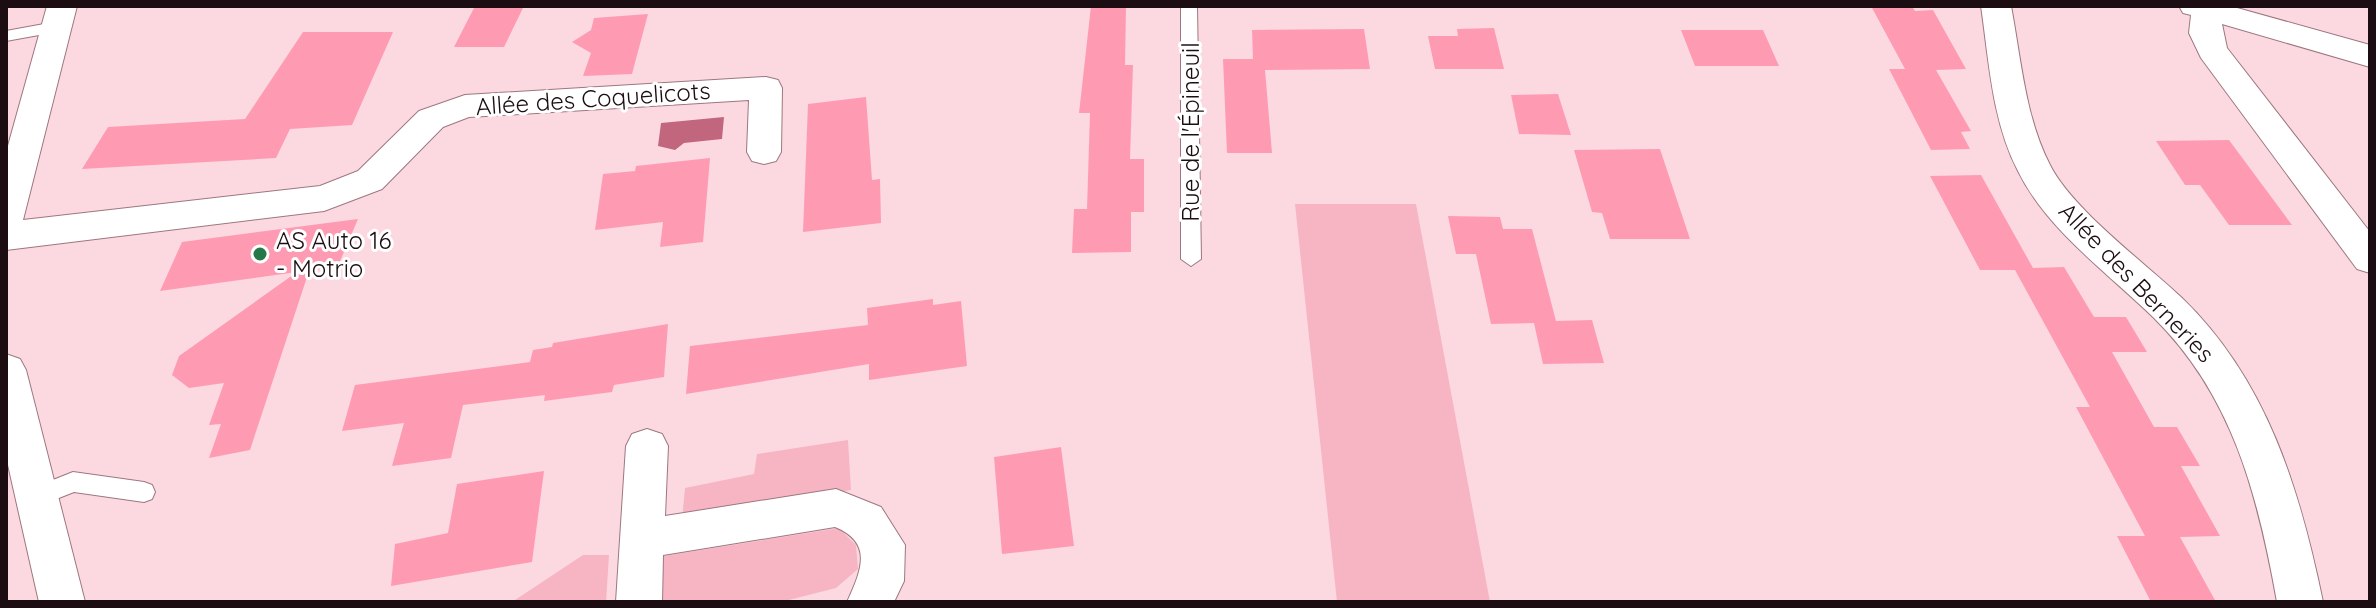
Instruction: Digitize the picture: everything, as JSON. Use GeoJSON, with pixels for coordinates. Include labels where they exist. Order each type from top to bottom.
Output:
{"type":"FeatureCollection","features":[{"type":"Feature","properties":{"kind":"street","name":"Allée des Berneries"},"geometry":{"type":"LineString","coordinates":[[1996,6],[2017,115],[2035,171],[2077,223],[2185,324],[2220,369],[2267,461],[2287,529],[2300,602]]}},
{"type":"Feature","properties":{"kind":"street"},"geometry":{"type":"LineString","coordinates":[[2370,56],[2203,7],[2205,33],[2212,51],[2370,259]]}},
{"type":"Feature","properties":{"kind":"street"},"geometry":{"type":"LineString","coordinates":[[6,219],[59,16]]}},
{"type":"Feature","properties":{"kind":"street","name":"Allée des Coquelicots"},"geometry":{"type":"LineString","coordinates":[[6,236],[338,194],[370,180],[431,119],[465,106],[766,88],[764,152]]}},
{"type":"Feature","properties":{"kind":"street"},"geometry":{"type":"LineString","coordinates":[[6,370],[62,602]]}},
{"type":"Feature","properties":{"kind":"street"},"geometry":{"type":"LineString","coordinates":[[639,602],[647,446]]}},
{"type":"Feature","properties":{"kind":"street"},"geometry":{"type":"LineString","coordinates":[[643,539],[836,508],[866,520],[883,545],[882,581],[870,602]]}},
{"type":"Feature","properties":{"kind":"lane","name":"Rue de l'Épineuil"},"geometry":{"type":"LineString","coordinates":[[1189,6],[1191,259]]}},
{"type":"Feature","properties":{"kind":"lane"},"geometry":{"type":"LineString","coordinates":[[6,36],[59,16]]}},
{"type":"Feature","properties":{"kind":"lane"},"geometry":{"type":"LineString","coordinates":[[36,497],[73,482],[144,492]]}},
{"type":"Feature","properties":{"kind":"shaded area"},"geometry":{"type":"Polygon","coordinates":[[[724,117],[722,139],[684,143],[675,150],[658,146],[661,123],[724,117]]]}},
{"type":"Feature","properties":{"kind":"shaded area"},"geometry":{"type":"Polygon","coordinates":[[[1295,204],[1416,204],[1490,602],[1337,602],[1295,204]]]}},
{"type":"Feature","properties":{"kind":"shaded area"},"geometry":{"type":"Polygon","coordinates":[[[848,440],[851,490],[682,520],[685,488],[754,474],[757,454],[848,440]]]}},
{"type":"Feature","properties":{"kind":"shaded area"},"geometry":{"type":"Polygon","coordinates":[[[839,528],[856,545],[858,569],[836,588],[781,602],[654,602],[664,556],[839,528]]]}},
{"type":"Feature","properties":{"kind":"shaded area"},"geometry":{"type":"Polygon","coordinates":[[[583,555],[609,555],[606,602],[512,602],[583,555]]]}},
{"type":"Feature","properties":{"kind":"building"},"geometry":{"type":"Polygon","coordinates":[[[475,6],[524,6],[504,47],[454,47],[475,6]]]}},
{"type":"Feature","properties":{"kind":"building"},"geometry":{"type":"Polygon","coordinates":[[[1091,6],[1126,6],[1125,65],[1133,65],[1130,159],[1144,159],[1144,212],[1131,212],[1131,252],[1072,253],[1074,209],[1087,209],[1090,113],[1079,113],[1091,6]]]}},
{"type":"Feature","properties":{"kind":"building"},"geometry":{"type":"Polygon","coordinates":[[[1871,6],[1912,6],[1915,11],[1933,10],[1966,69],[1936,70],[1971,131],[1961,132],[1970,149],[1931,150],[1889,69],[1905,69],[1871,6]]]}},
{"type":"Feature","properties":{"kind":"building"},"geometry":{"type":"Polygon","coordinates":[[[648,14],[632,74],[583,76],[591,53],[572,42],[591,30],[594,18],[648,14]]]}},
{"type":"Feature","properties":{"kind":"building"},"geometry":{"type":"Polygon","coordinates":[[[1494,28],[1504,69],[1435,69],[1428,36],[1458,36],[1457,29],[1494,28]]]}},
{"type":"Feature","properties":{"kind":"building"},"geometry":{"type":"Polygon","coordinates":[[[1364,29],[1370,69],[1265,70],[1272,153],[1227,153],[1223,59],[1253,59],[1252,30],[1364,29]]]}},
{"type":"Feature","properties":{"kind":"building"},"geometry":{"type":"Polygon","coordinates":[[[1681,30],[1763,30],[1779,66],[1695,66],[1681,30]]]}},
{"type":"Feature","properties":{"kind":"building"},"geometry":{"type":"Polygon","coordinates":[[[303,32],[393,32],[352,125],[290,129],[276,158],[82,169],[108,127],[245,119],[303,32]]]}},
{"type":"Feature","properties":{"kind":"building"},"geometry":{"type":"Polygon","coordinates":[[[1558,94],[1571,135],[1519,134],[1511,95],[1558,94]]]}},
{"type":"Feature","properties":{"kind":"building"},"geometry":{"type":"Polygon","coordinates":[[[866,97],[872,180],[880,179],[881,223],[803,232],[808,104],[866,97]]]}},
{"type":"Feature","properties":{"kind":"building"},"geometry":{"type":"Polygon","coordinates":[[[2229,140],[2292,225],[2229,225],[2200,185],[2185,185],[2156,141],[2229,140]]]}},
{"type":"Feature","properties":{"kind":"building"},"geometry":{"type":"Polygon","coordinates":[[[1660,149],[1690,239],[1610,239],[1602,213],[1592,212],[1574,150],[1660,149]]]}},
{"type":"Feature","properties":{"kind":"building"},"geometry":{"type":"Polygon","coordinates":[[[710,158],[703,242],[660,247],[663,222],[595,230],[603,174],[635,171],[636,166],[710,158]]]}},
{"type":"Feature","properties":{"kind":"building"},"geometry":{"type":"Polygon","coordinates":[[[1981,175],[2033,268],[2064,267],[2094,317],[2126,317],[2147,352],[2112,352],[2154,427],[2177,427],[2200,466],[2181,466],[2220,536],[2180,537],[2216,602],[2151,602],[2117,536],[2145,536],[2076,407],[2090,407],[2015,270],[1980,270],[1930,176],[1981,175]]]}},
{"type":"Feature","properties":{"kind":"building"},"geometry":{"type":"Polygon","coordinates":[[[1448,216],[1500,217],[1503,229],[1532,229],[1556,321],[1592,320],[1604,363],[1543,364],[1534,323],[1491,324],[1476,254],[1456,254],[1448,216]]]}},
{"type":"Feature","properties":{"kind":"building"},"geometry":{"type":"Polygon","coordinates":[[[358,219],[338,266],[309,271],[250,450],[209,458],[221,424],[209,425],[224,383],[189,388],[172,375],[179,356],[297,272],[160,291],[182,242],[358,219]]]}},
{"type":"Feature","properties":{"kind":"building"},"geometry":{"type":"Polygon","coordinates":[[[933,299],[933,305],[961,301],[967,366],[869,380],[869,364],[686,394],[690,346],[868,325],[867,308],[933,299]]]}},
{"type":"Feature","properties":{"kind":"building"},"geometry":{"type":"Polygon","coordinates":[[[668,324],[664,377],[614,385],[612,392],[544,401],[545,395],[463,405],[451,458],[392,466],[404,423],[342,431],[355,385],[530,362],[533,350],[552,347],[553,343],[668,324]]]}},
{"type":"Feature","properties":{"kind":"building"},"geometry":{"type":"Polygon","coordinates":[[[1061,447],[1074,546],[1002,554],[994,457],[1061,447]]]}},
{"type":"Feature","properties":{"kind":"building"},"geometry":{"type":"Polygon","coordinates":[[[544,471],[532,562],[391,586],[395,544],[448,533],[457,484],[544,471]]]}},
{"type":"Feature","properties":{"kind":"place","name":"AS Auto 16 - Motrio"},"geometry":{"type":"Point","coordinates":[260,254]}}]}
